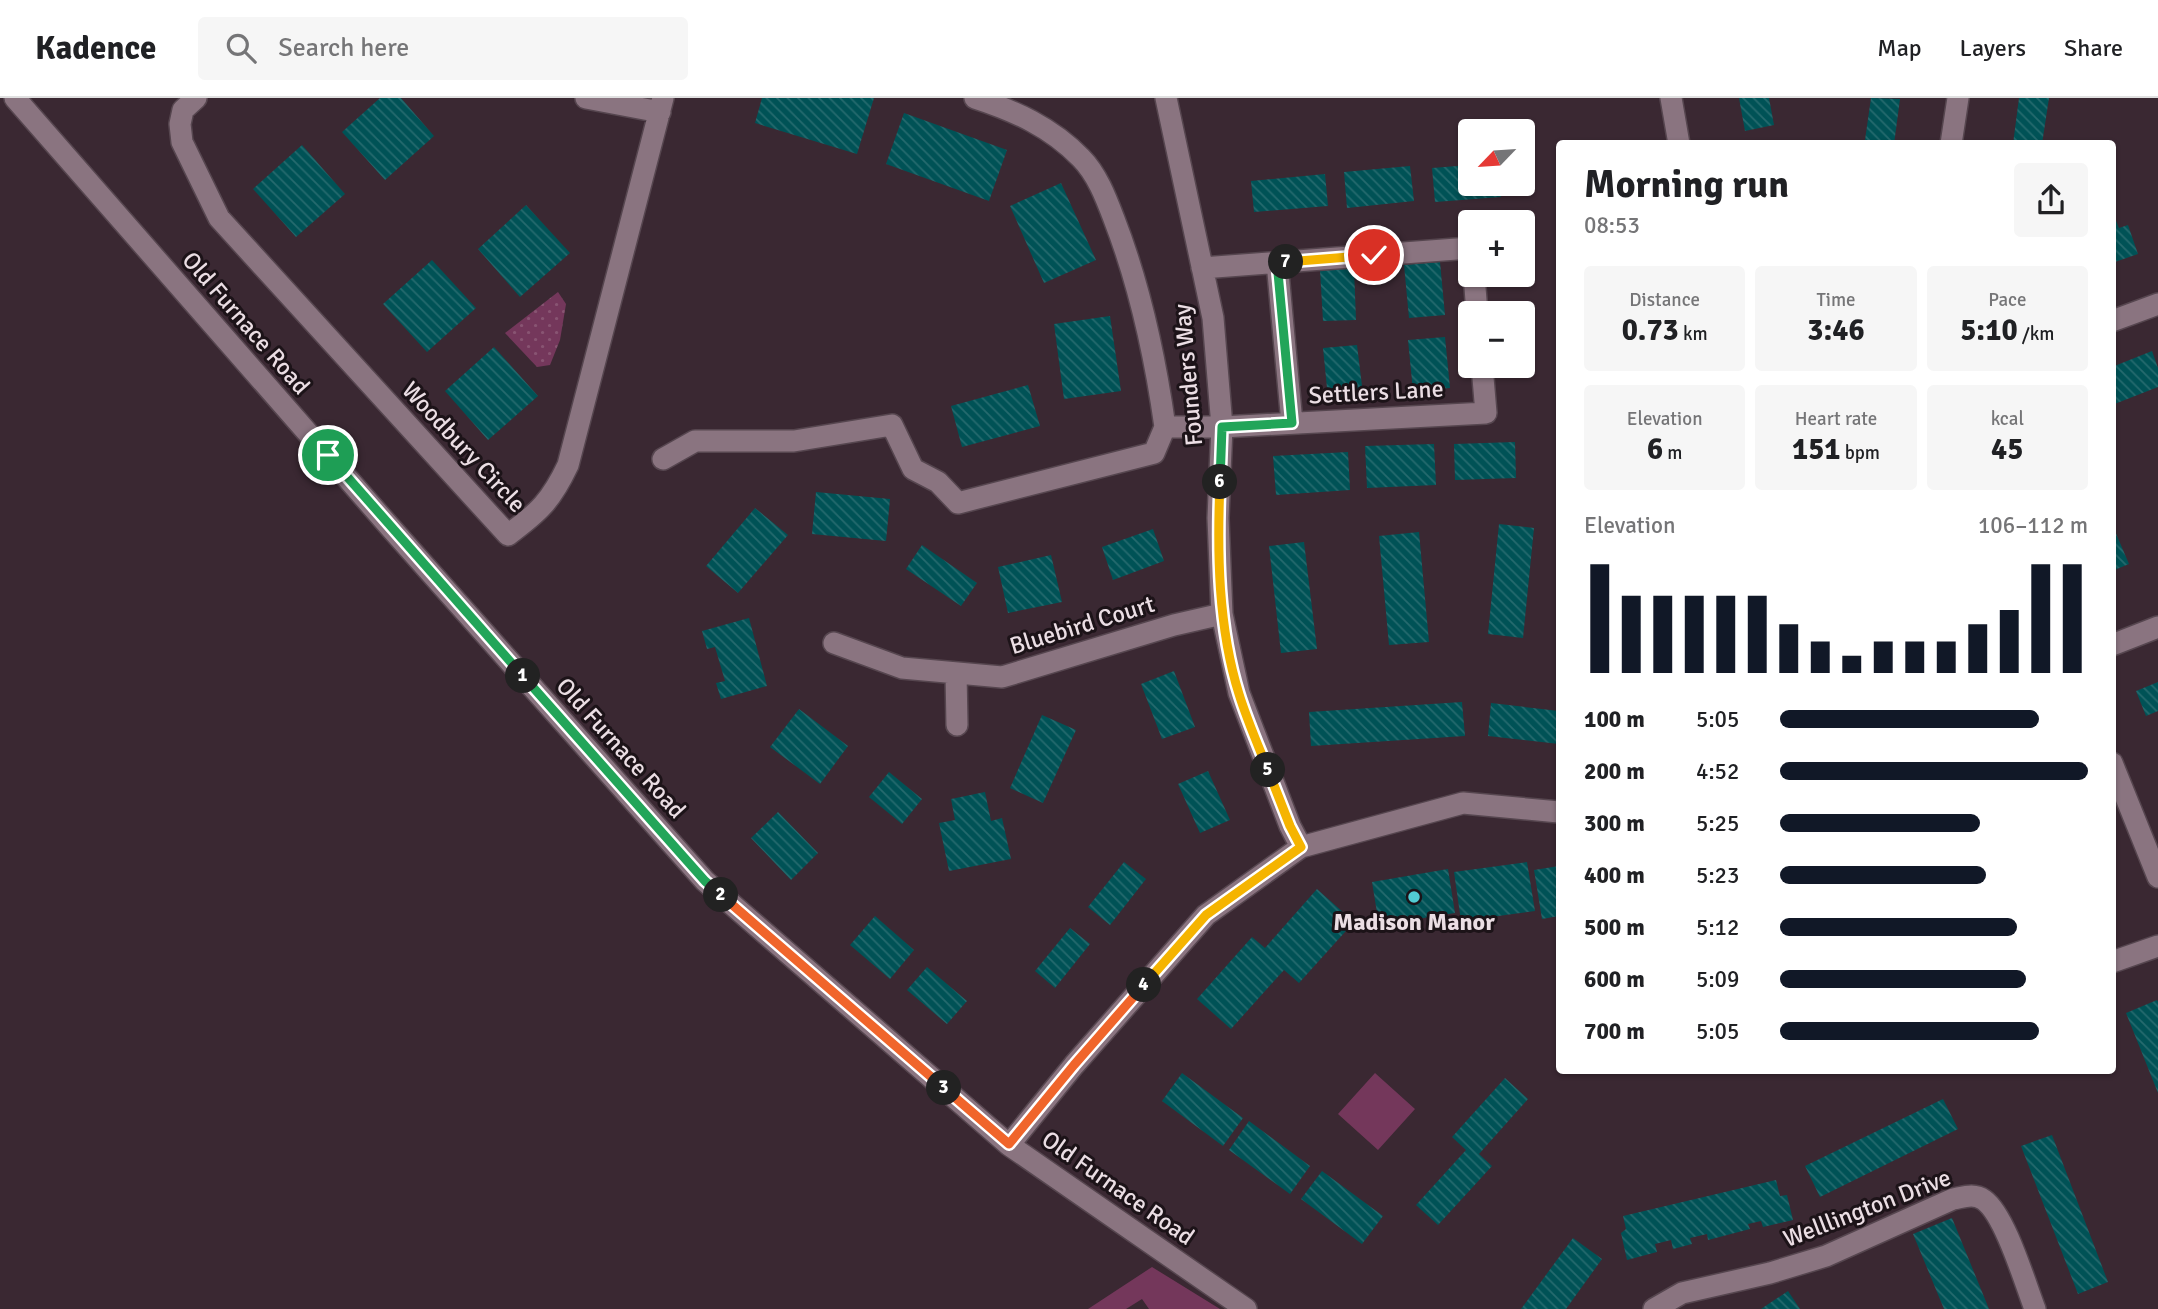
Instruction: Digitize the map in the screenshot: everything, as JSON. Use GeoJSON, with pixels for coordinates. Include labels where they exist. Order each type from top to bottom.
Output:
{"type":"FeatureCollection","features":[{"type":"Feature","properties":{"kind":"street","name":"Old Furnace Road"},"geometry":{"type":"LineString","coordinates":[[15,98],[390,527],[705,881],[1009,1144],[1246,1309]]}},
{"type":"Feature","properties":{"kind":"street","name":"Woodbury Circle"},"geometry":{"type":"LineString","coordinates":[[196,98],[183,110],[180,124],[182,142],[219,218],[508,536],[540,512],[556,491],[568,465],[662,105],[586,98]]}},
{"type":"Feature","properties":{"kind":"street"},"geometry":{"type":"LineString","coordinates":[[663,459],[695,441],[794,441],[892,425],[913,469],[938,482],[958,503],[1154,453],[1165,427],[1157,370],[1133,274],[1110,206],[1095,178],[1073,150],[1016,112],[975,98]]}},
{"type":"Feature","properties":{"kind":"street","name":"Founders Way"},"geometry":{"type":"LineString","coordinates":[[1166,98],[1213,318],[1222,427],[1218,518],[1222,614],[1239,693],[1290,826],[1301,847]]}},
{"type":"Feature","properties":{"kind":"street"},"geometry":{"type":"LineString","coordinates":[[1671,98],[1678,140]]}},
{"type":"Feature","properties":{"kind":"street"},"geometry":{"type":"LineString","coordinates":[[1952,140],[1958,98]]}},
{"type":"Feature","properties":{"kind":"street"},"geometry":{"type":"LineString","coordinates":[[1202,268],[1458,249]]}},
{"type":"Feature","properties":{"kind":"street"},"geometry":{"type":"LineString","coordinates":[[1277,262],[1292,423]]}},
{"type":"Feature","properties":{"kind":"street"},"geometry":{"type":"LineString","coordinates":[[2116,320],[2158,304]]}},
{"type":"Feature","properties":{"kind":"street","name":"Settlers Lane"},"geometry":{"type":"LineString","coordinates":[[1165,427],[1222,427],[1486,413],[1483,378]]}},
{"type":"Feature","properties":{"kind":"street","name":"Bluebird Court"},"geometry":{"type":"LineString","coordinates":[[834,643],[902,668],[1002,677],[1174,625],[1222,614]]}},
{"type":"Feature","properties":{"kind":"street"},"geometry":{"type":"LineString","coordinates":[[2116,643],[2158,627]]}},
{"type":"Feature","properties":{"kind":"street"},"geometry":{"type":"LineString","coordinates":[[956,673],[957,725]]}},
{"type":"Feature","properties":{"kind":"street"},"geometry":{"type":"LineString","coordinates":[[2116,773],[2158,877]]}},
{"type":"Feature","properties":{"kind":"street"},"geometry":{"type":"LineString","coordinates":[[1009,1144],[1074,1065],[1206,915],[1301,847],[1463,803],[1556,812]]}},
{"type":"Feature","properties":{"kind":"street"},"geometry":{"type":"LineString","coordinates":[[2116,961],[2158,946]]}},
{"type":"Feature","properties":{"kind":"street","name":"Welllington Drive"},"geometry":{"type":"LineString","coordinates":[[1654,1309],[1688,1301],[1826,1256],[1953,1199],[1972,1195],[1983,1199],[1999,1217],[2035,1309]]}},
{"type":"Feature","properties":{"kind":"shaded area"},"geometry":{"type":"Polygon","coordinates":[[[558,292],[566,304],[560,340],[550,365],[537,367],[505,333],[558,292]]]}},
{"type":"Feature","properties":{"kind":"shaded area"},"geometry":{"type":"Polygon","coordinates":[[[1375,1073],[1415,1109],[1378,1150],[1338,1114],[1375,1073]]]}},
{"type":"Feature","properties":{"kind":"shaded area"},"geometry":{"type":"Polygon","coordinates":[[[1152,1267],[1220,1309],[1149,1309],[1142,1299],[1126,1309],[1088,1309],[1152,1267]]]}},
{"type":"Feature","properties":{"kind":"building"},"geometry":{"type":"Polygon","coordinates":[[[380,98],[401,98],[434,136],[385,180],[342,132],[380,98]]]}},
{"type":"Feature","properties":{"kind":"building"},"geometry":{"type":"Polygon","coordinates":[[[762,98],[874,98],[857,154],[755,123],[762,98]]]}},
{"type":"Feature","properties":{"kind":"building"},"geometry":{"type":"Polygon","coordinates":[[[1739,98],[1769,98],[1774,125],[1745,131],[1739,98]]]}},
{"type":"Feature","properties":{"kind":"building"},"geometry":{"type":"Polygon","coordinates":[[[1871,98],[1900,99],[1895,140],[1865,140],[1871,98]]]}},
{"type":"Feature","properties":{"kind":"building"},"geometry":{"type":"Polygon","coordinates":[[[2019,98],[2049,98],[2043,140],[2014,140],[2019,98]]]}},
{"type":"Feature","properties":{"kind":"building"},"geometry":{"type":"Polygon","coordinates":[[[904,113],[1007,150],[989,201],[886,164],[904,113]]]}},
{"type":"Feature","properties":{"kind":"building"},"geometry":{"type":"Polygon","coordinates":[[[302,145],[345,194],[296,237],[253,189],[302,145]]]}},
{"type":"Feature","properties":{"kind":"building"},"geometry":{"type":"Polygon","coordinates":[[[1410,166],[1414,201],[1347,208],[1344,172],[1410,166]]]}},
{"type":"Feature","properties":{"kind":"building"},"geometry":{"type":"Polygon","coordinates":[[[1458,166],[1458,196],[1501,197],[1435,202],[1432,168],[1458,166]]]}},
{"type":"Feature","properties":{"kind":"building"},"geometry":{"type":"Polygon","coordinates":[[[1325,174],[1328,206],[1254,212],[1251,181],[1325,174]]]}},
{"type":"Feature","properties":{"kind":"building"},"geometry":{"type":"Polygon","coordinates":[[[1061,183],[1096,260],[1044,283],[1010,206],[1061,183]]]}},
{"type":"Feature","properties":{"kind":"building"},"geometry":{"type":"Polygon","coordinates":[[[526,205],[570,253],[520,297],[478,249],[526,205]]]}},
{"type":"Feature","properties":{"kind":"building"},"geometry":{"type":"Polygon","coordinates":[[[2116,221],[2119,228],[2128,225],[2138,254],[2116,262],[2116,221]]]}},
{"type":"Feature","properties":{"kind":"building"},"geometry":{"type":"Polygon","coordinates":[[[432,260],[476,308],[427,352],[383,304],[432,260]]]}},
{"type":"Feature","properties":{"kind":"building"},"geometry":{"type":"Polygon","coordinates":[[[1440,262],[1445,315],[1409,318],[1404,265],[1440,262]]]}},
{"type":"Feature","properties":{"kind":"building"},"geometry":{"type":"Polygon","coordinates":[[[1354,268],[1356,320],[1323,321],[1320,270],[1354,268]]]}},
{"type":"Feature","properties":{"kind":"building"},"geometry":{"type":"Polygon","coordinates":[[[1110,316],[1121,391],[1064,399],[1054,324],[1110,316]]]}},
{"type":"Feature","properties":{"kind":"building"},"geometry":{"type":"Polygon","coordinates":[[[1445,337],[1450,388],[1413,391],[1408,340],[1445,337]]]}},
{"type":"Feature","properties":{"kind":"building"},"geometry":{"type":"Polygon","coordinates":[[[1357,345],[1363,394],[1328,398],[1323,348],[1357,345]]]}},
{"type":"Feature","properties":{"kind":"building"},"geometry":{"type":"Polygon","coordinates":[[[494,347],[538,396],[488,440],[445,391],[494,347]]]}},
{"type":"Feature","properties":{"kind":"building"},"geometry":{"type":"Polygon","coordinates":[[[2152,351],[2158,368],[2158,387],[2116,403],[2116,365],[2152,351]]]}},
{"type":"Feature","properties":{"kind":"building"},"geometry":{"type":"Polygon","coordinates":[[[1028,385],[1040,426],[962,447],[951,406],[1028,385]]]}},
{"type":"Feature","properties":{"kind":"building"},"geometry":{"type":"Polygon","coordinates":[[[1515,442],[1516,478],[1455,480],[1454,444],[1515,442]]]}},
{"type":"Feature","properties":{"kind":"building"},"geometry":{"type":"Polygon","coordinates":[[[1434,444],[1436,485],[1367,488],[1365,446],[1434,444]]]}},
{"type":"Feature","properties":{"kind":"building"},"geometry":{"type":"Polygon","coordinates":[[[1348,452],[1350,490],[1276,495],[1273,456],[1348,452]]]}},
{"type":"Feature","properties":{"kind":"building"},"geometry":{"type":"Polygon","coordinates":[[[816,492],[890,499],[886,541],[812,534],[816,492]]]}},
{"type":"Feature","properties":{"kind":"building"},"geometry":{"type":"Polygon","coordinates":[[[755,508],[788,535],[738,593],[706,566],[755,508]]]}},
{"type":"Feature","properties":{"kind":"building"},"geometry":{"type":"Polygon","coordinates":[[[1499,524],[1534,528],[1523,638],[1488,634],[1499,524]]]}},
{"type":"Feature","properties":{"kind":"building"},"geometry":{"type":"Polygon","coordinates":[[[1153,529],[1164,561],[1113,580],[1102,547],[1153,529]]]}},
{"type":"Feature","properties":{"kind":"building"},"geometry":{"type":"Polygon","coordinates":[[[1419,532],[1429,642],[1389,645],[1379,536],[1419,532]]]}},
{"type":"Feature","properties":{"kind":"building"},"geometry":{"type":"Polygon","coordinates":[[[2116,533],[2129,564],[2116,569],[2116,533]]]}},
{"type":"Feature","properties":{"kind":"building"},"geometry":{"type":"Polygon","coordinates":[[[1304,542],[1317,649],[1281,653],[1269,546],[1304,542]]]}},
{"type":"Feature","properties":{"kind":"building"},"geometry":{"type":"Polygon","coordinates":[[[922,545],[977,583],[961,606],[906,569],[922,545]]]}},
{"type":"Feature","properties":{"kind":"building"},"geometry":{"type":"Polygon","coordinates":[[[1051,555],[1062,602],[1008,613],[998,567],[1051,555]]]}},
{"type":"Feature","properties":{"kind":"building"},"geometry":{"type":"Polygon","coordinates":[[[749,618],[767,686],[721,699],[716,683],[725,681],[715,647],[707,649],[702,631],[749,618]]]}},
{"type":"Feature","properties":{"kind":"building"},"geometry":{"type":"Polygon","coordinates":[[[1174,671],[1195,727],[1162,739],[1141,684],[1174,671]]]}},
{"type":"Feature","properties":{"kind":"building"},"geometry":{"type":"Polygon","coordinates":[[[2158,682],[2158,711],[2146,716],[2136,691],[2158,682]]]}},
{"type":"Feature","properties":{"kind":"building"},"geometry":{"type":"Polygon","coordinates":[[[1462,702],[1465,736],[1311,746],[1309,712],[1462,702]]]}},
{"type":"Feature","properties":{"kind":"building"},"geometry":{"type":"Polygon","coordinates":[[[1491,703],[1556,711],[1556,744],[1488,736],[1491,703]]]}},
{"type":"Feature","properties":{"kind":"building"},"geometry":{"type":"Polygon","coordinates":[[[799,709],[848,746],[820,784],[770,747],[799,709]]]}},
{"type":"Feature","properties":{"kind":"building"},"geometry":{"type":"Polygon","coordinates":[[[1042,715],[1076,730],[1043,803],[1010,788],[1042,715]]]}},
{"type":"Feature","properties":{"kind":"building"},"geometry":{"type":"Polygon","coordinates":[[[1208,771],[1230,820],[1200,833],[1178,784],[1208,771]]]}},
{"type":"Feature","properties":{"kind":"building"},"geometry":{"type":"Polygon","coordinates":[[[889,772],[922,799],[902,824],[869,797],[889,772]]]}},
{"type":"Feature","properties":{"kind":"building"},"geometry":{"type":"Polygon","coordinates":[[[985,792],[991,821],[1002,818],[1011,859],[949,871],[939,823],[955,820],[951,799],[985,792]]]}},
{"type":"Feature","properties":{"kind":"building"},"geometry":{"type":"Polygon","coordinates":[[[778,812],[818,853],[791,880],[751,838],[778,812]]]}},
{"type":"Feature","properties":{"kind":"building"},"geometry":{"type":"Polygon","coordinates":[[[1124,862],[1146,879],[1110,925],[1088,907],[1124,862]]]}},
{"type":"Feature","properties":{"kind":"building"},"geometry":{"type":"Polygon","coordinates":[[[1527,862],[1535,911],[1461,921],[1454,872],[1527,862]]]}},
{"type":"Feature","properties":{"kind":"building"},"geometry":{"type":"Polygon","coordinates":[[[1556,866],[1556,917],[1542,919],[1534,870],[1556,866]]]}},
{"type":"Feature","properties":{"kind":"building","name":"Madison Manor"},"geometry":{"type":"Polygon","coordinates":[[[1448,869],[1455,913],[1379,925],[1372,882],[1448,869]]]}},
{"type":"Feature","properties":{"kind":"building"},"geometry":{"type":"Polygon","coordinates":[[[1317,889],[1354,922],[1299,983],[1284,970],[1231,1029],[1197,999],[1252,937],[1265,948],[1317,889]]]}},
{"type":"Feature","properties":{"kind":"building"},"geometry":{"type":"Polygon","coordinates":[[[875,916],[914,950],[890,979],[850,945],[875,916]]]}},
{"type":"Feature","properties":{"kind":"building"},"geometry":{"type":"Polygon","coordinates":[[[1070,928],[1090,944],[1055,988],[1035,971],[1070,928]]]}},
{"type":"Feature","properties":{"kind":"building"},"geometry":{"type":"Polygon","coordinates":[[[927,967],[967,1001],[947,1024],[907,990],[927,967]]]}},
{"type":"Feature","properties":{"kind":"building"},"geometry":{"type":"Polygon","coordinates":[[[2157,1000],[2158,1002],[2158,1093],[2126,1013],[2157,1000]]]}},
{"type":"Feature","properties":{"kind":"building"},"geometry":{"type":"Polygon","coordinates":[[[1182,1073],[1243,1118],[1223,1146],[1162,1101],[1182,1073]]]}},
{"type":"Feature","properties":{"kind":"building"},"geometry":{"type":"Polygon","coordinates":[[[1505,1078],[1528,1099],[1479,1154],[1492,1166],[1438,1225],[1416,1205],[1466,1150],[1452,1137],[1505,1078]]]}},
{"type":"Feature","properties":{"kind":"building"},"geometry":{"type":"Polygon","coordinates":[[[1943,1099],[1958,1129],[1820,1197],[1805,1166],[1943,1099]]]}},
{"type":"Feature","properties":{"kind":"building"},"geometry":{"type":"Polygon","coordinates":[[[1249,1121],[1310,1166],[1290,1194],[1229,1150],[1249,1121]]]}},
{"type":"Feature","properties":{"kind":"building"},"geometry":{"type":"Polygon","coordinates":[[[2052,1135],[2108,1282],[2078,1294],[2021,1146],[2052,1135]]]}},
{"type":"Feature","properties":{"kind":"building"},"geometry":{"type":"Polygon","coordinates":[[[1322,1171],[1383,1216],[1362,1244],[1301,1199],[1322,1171]]]}},
{"type":"Feature","properties":{"kind":"building"},"geometry":{"type":"Polygon","coordinates":[[[1776,1180],[1780,1196],[1787,1195],[1793,1220],[1763,1227],[1761,1221],[1748,1224],[1750,1229],[1708,1240],[1707,1234],[1690,1238],[1692,1244],[1673,1249],[1671,1240],[1655,1244],[1657,1252],[1627,1260],[1621,1233],[1626,1229],[1623,1216],[1776,1180]]]}},
{"type":"Feature","properties":{"kind":"building"},"geometry":{"type":"Polygon","coordinates":[[[1952,1218],[1989,1309],[1944,1309],[1913,1234],[1952,1218]]]}},
{"type":"Feature","properties":{"kind":"building"},"geometry":{"type":"Polygon","coordinates":[[[1573,1238],[1602,1259],[1566,1309],[1521,1309],[1573,1238]]]}},
{"type":"Feature","properties":{"kind":"building"},"geometry":{"type":"Polygon","coordinates":[[[1788,1291],[1800,1309],[1761,1309],[1788,1291]]]}},
{"type":"Feature","properties":{"kind":"place","name":"Madison Manor"},"geometry":{"type":"Point","coordinates":[1414,897]}},
{"type":"Feature","properties":{"kind":"route"},"geometry":{"type":"LineString","coordinates":[[328,455],[705,881],[1009,1144],[1074,1065],[1206,915],[1301,847],[1290,826],[1239,693],[1222,614],[1218,518],[1222,427],[1292,423],[1277,262],[1374,255]]}}]}
